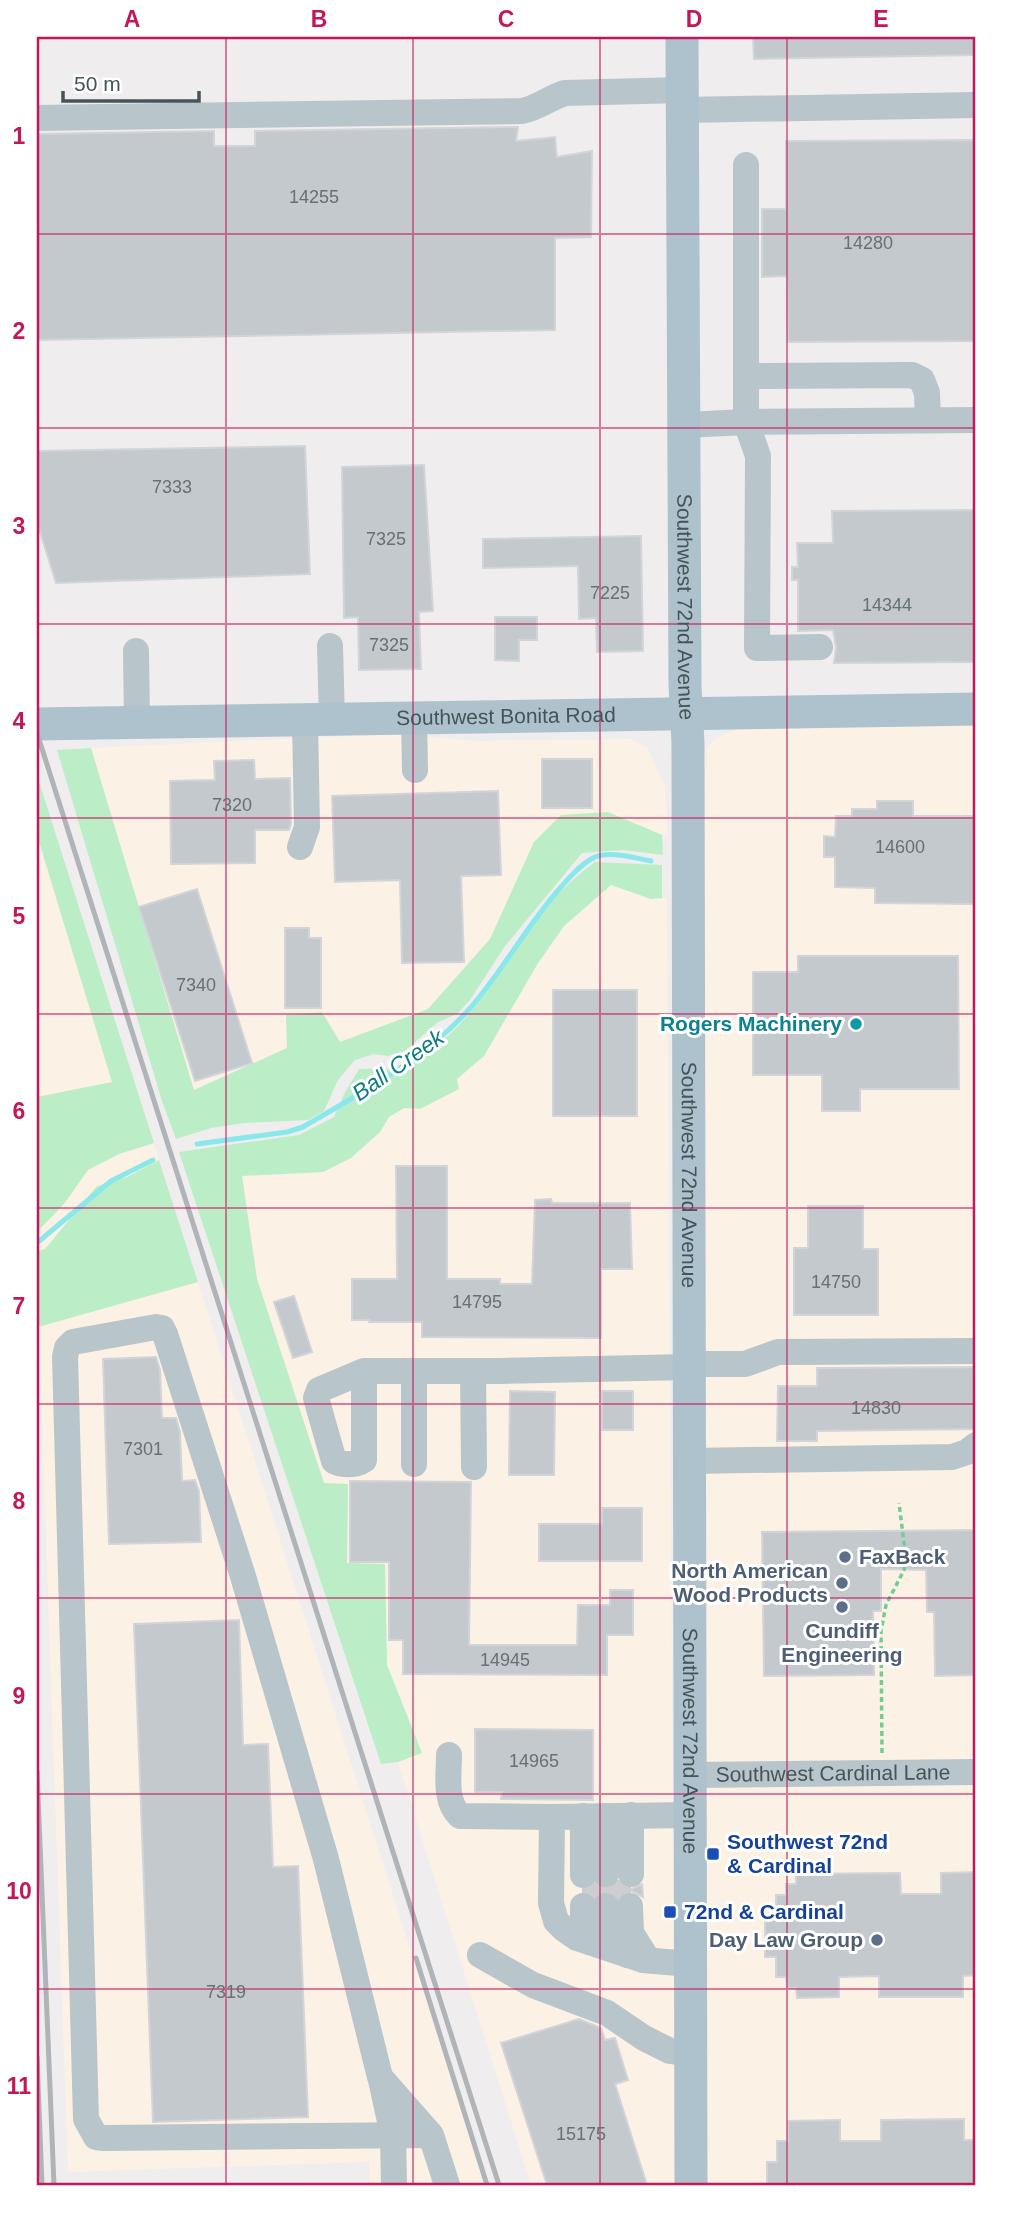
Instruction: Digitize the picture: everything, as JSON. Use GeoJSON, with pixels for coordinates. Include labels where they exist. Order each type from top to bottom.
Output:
{"type":"FeatureCollection","features":[{"type":"Feature","properties":{"kind":"main road","name":"Southwest 72nd Avenue"},"geometry":{"type":"LineString","coordinates":[[682,37],[687,715],[691,2185]]}},
{"type":"Feature","properties":{"kind":"main road","name":"Southwest Bonita Road"},"geometry":{"type":"LineString","coordinates":[[37,723],[976,709]]}},
{"type":"Feature","properties":{"kind":"street"},"geometry":{"type":"LineString","coordinates":[[37,118],[522,111],[536,108],[550,98],[565,93],[682,100],[976,105]]}},
{"type":"Feature","properties":{"kind":"street"},"geometry":{"type":"LineString","coordinates":[[746,165],[746,422],[758,456],[757,648],[820,647]]}},
{"type":"Feature","properties":{"kind":"street"},"geometry":{"type":"LineString","coordinates":[[746,376],[912,375],[922,380],[928,393],[929,420]]}},
{"type":"Feature","properties":{"kind":"street"},"geometry":{"type":"LineString","coordinates":[[685,425],[976,420]]}},
{"type":"Feature","properties":{"kind":"street"},"geometry":{"type":"LineString","coordinates":[[300,847],[307,827],[318,720],[330,646]]}},
{"type":"Feature","properties":{"kind":"street"},"geometry":{"type":"LineString","coordinates":[[136,651],[137,723]]}},
{"type":"Feature","properties":{"kind":"street"},"geometry":{"type":"LineString","coordinates":[[414,719],[415,770]]}},
{"type":"Feature","properties":{"kind":"street"},"geometry":{"type":"LineString","coordinates":[[394,2185],[393,2135],[326,1859],[242,1573],[165,1334],[162,1328],[156,1327],[73,1342],[67,1348],[65,1357],[86,2119],[90,2129],[96,2137],[104,2138],[393,2135],[430,2134]]}},
{"type":"Feature","properties":{"kind":"street"},"geometry":{"type":"LineString","coordinates":[[364,1371],[745,1364],[778,1352],[789,1351],[976,1351]]}},
{"type":"Feature","properties":{"kind":"street"},"geometry":{"type":"LineString","coordinates":[[414,1371],[414,1464]]}},
{"type":"Feature","properties":{"kind":"street"},"geometry":{"type":"LineString","coordinates":[[473,1371],[474,1466]]}},
{"type":"Feature","properties":{"kind":"street"},"geometry":{"type":"LineString","coordinates":[[689,1461],[951,1458],[976,1446]]}},
{"type":"Feature","properties":{"kind":"street"},"geometry":{"type":"LineString","coordinates":[[449,1755],[450,1804],[460,1816],[690,1815]]}},
{"type":"Feature","properties":{"kind":"street","name":"Southwest Cardinal Lane"},"geometry":{"type":"LineString","coordinates":[[690,1774],[976,1772]]}},
{"type":"Feature","properties":{"kind":"street"},"geometry":{"type":"LineString","coordinates":[[607,1816],[607,1874],[607,1816]]}},
{"type":"Feature","properties":{"kind":"street"},"geometry":{"type":"LineString","coordinates":[[552,1817],[552,1911],[556,1921],[577,1938],[623,1953],[690,1964]]}},
{"type":"Feature","properties":{"kind":"street"},"geometry":{"type":"LineString","coordinates":[[606,1906],[631,1933],[623,1953],[596,1930],[606,1906]]}},
{"type":"Feature","properties":{"kind":"street"},"geometry":{"type":"LineString","coordinates":[[480,1955],[533,1985],[607,2013],[644,2038],[670,2051],[691,2054]]}},
{"type":"Feature","properties":{"kind":"street"},"geometry":{"type":"LineString","coordinates":[[380,2077],[430,2134],[447,2185]]}},
{"type":"Feature","properties":{"kind":"path"},"geometry":{"type":"LineString","coordinates":[[882,1772],[881,1631],[886,1605],[904,1570],[906,1559],[900,1503]]}},
{"type":"Feature","properties":{"kind":"shaded area"},"geometry":{"type":"Polygon","coordinates":[[[976,726],[976,2185],[706,2185],[701,767],[705,750],[716,738],[737,729],[976,726]]]}},
{"type":"Feature","properties":{"kind":"shaded area"},"geometry":{"type":"Polygon","coordinates":[[[393,734],[477,741],[632,739],[648,749],[665,787],[668,837],[608,812],[534,842],[490,939],[428,1009],[340,1042],[286,1016],[287,1048],[194,1090],[91,748],[393,734]]]}},
{"type":"Feature","properties":{"kind":"shaded area"},"geometry":{"type":"Polygon","coordinates":[[[37,775],[485,2185],[370,2185],[369,2162],[68,2172],[37,1283],[37,775]]]}},
{"type":"Feature","properties":{"kind":"shaded area"},"geometry":{"type":"Polygon","coordinates":[[[611,885],[651,899],[667,898],[675,2185],[531,2185],[398,1762],[422,1752],[387,1665],[385,1565],[347,1563],[348,1484],[324,1484],[257,1279],[242,1175],[283,1175],[380,1132],[389,1117],[404,1108],[420,1109],[459,1088],[456,1079],[484,1056],[538,963],[564,926],[611,885]]]}},
{"type":"Feature","properties":{"kind":"green space"},"geometry":{"type":"Polygon","coordinates":[[[91,748],[194,1090],[287,1048],[286,1015],[322,1012],[340,1042],[428,1009],[490,939],[534,842],[561,815],[608,812],[662,835],[663,855],[623,850],[582,853],[505,946],[470,1000],[457,1014],[438,1022],[405,1051],[388,1056],[374,1054],[355,1060],[338,1080],[324,1111],[308,1120],[244,1123],[211,1128],[176,1139],[162,1101],[57,750],[91,748]]]}},
{"type":"Feature","properties":{"kind":"green space"},"geometry":{"type":"Polygon","coordinates":[[[37,775],[154,1143],[119,1154],[88,1170],[64,1204],[37,1232],[37,1097],[112,1082],[37,835],[37,775]]]}},
{"type":"Feature","properties":{"kind":"green space"},"geometry":{"type":"Polygon","coordinates":[[[595,862],[662,865],[662,898],[651,899],[611,885],[564,926],[538,963],[484,1056],[457,1079],[459,1089],[420,1109],[404,1108],[389,1117],[380,1132],[351,1158],[323,1172],[242,1176],[257,1279],[324,1483],[348,1484],[347,1563],[385,1564],[387,1665],[422,1753],[398,1762],[381,1764],[179,1152],[299,1135],[334,1117],[359,1069],[388,1069],[416,1058],[457,1027],[490,987],[541,914],[562,890],[595,862]]]}},
{"type":"Feature","properties":{"kind":"green space"},"geometry":{"type":"Polygon","coordinates":[[[159,1160],[198,1282],[38,1327],[37,1251],[45,1249],[97,1186],[127,1177],[159,1160]]]}},
{"type":"Feature","properties":{"kind":"building"},"geometry":{"type":"Polygon","coordinates":[[[753,37],[976,37],[976,55],[754,59],[753,37]]]}},
{"type":"Feature","properties":{"kind":"building"},"geometry":{"type":"Polygon","coordinates":[[[518,127],[516,141],[555,137],[557,157],[592,151],[591,237],[555,238],[555,330],[37,340],[37,134],[214,131],[214,146],[255,146],[255,131],[518,127]]]}},
{"type":"Feature","properties":{"kind":"building"},"geometry":{"type":"Polygon","coordinates":[[[976,140],[976,341],[788,342],[787,276],[762,277],[762,209],[786,209],[786,141],[976,140]]]}},
{"type":"Feature","properties":{"kind":"building"},"geometry":{"type":"Polygon","coordinates":[[[305,446],[310,574],[56,583],[37,522],[37,451],[305,446]]]}},
{"type":"Feature","properties":{"kind":"building"},"geometry":{"type":"Polygon","coordinates":[[[424,465],[433,611],[419,612],[421,669],[359,670],[358,617],[344,618],[342,467],[424,465]]]}},
{"type":"Feature","properties":{"kind":"building"},"geometry":{"type":"Polygon","coordinates":[[[976,510],[976,662],[834,663],[836,647],[833,630],[798,631],[798,580],[792,580],[792,567],[798,567],[797,543],[833,543],[832,511],[976,510]]]}},
{"type":"Feature","properties":{"kind":"building"},"geometry":{"type":"Polygon","coordinates":[[[641,536],[643,651],[597,652],[596,618],[579,619],[578,566],[483,568],[483,539],[641,536]]]}},
{"type":"Feature","properties":{"kind":"building"},"geometry":{"type":"Polygon","coordinates":[[[495,617],[537,617],[537,640],[519,640],[519,661],[495,660],[495,617]]]}},
{"type":"Feature","properties":{"kind":"building"},"geometry":{"type":"Polygon","coordinates":[[[542,759],[592,759],[592,808],[542,808],[542,759]]]}},
{"type":"Feature","properties":{"kind":"building"},"geometry":{"type":"Polygon","coordinates":[[[254,760],[255,779],[290,778],[289,830],[255,830],[255,863],[171,864],[170,781],[215,780],[214,761],[254,760]]]}},
{"type":"Feature","properties":{"kind":"building"},"geometry":{"type":"Polygon","coordinates":[[[498,791],[501,875],[461,876],[464,962],[402,963],[400,880],[335,882],[332,796],[498,791]]]}},
{"type":"Feature","properties":{"kind":"building"},"geometry":{"type":"Polygon","coordinates":[[[877,801],[913,801],[913,816],[976,816],[976,904],[875,903],[875,888],[835,887],[835,857],[824,857],[824,836],[835,837],[836,816],[852,816],[852,809],[877,809],[877,801]]]}},
{"type":"Feature","properties":{"kind":"building"},"geometry":{"type":"Polygon","coordinates":[[[197,889],[252,1063],[195,1081],[139,907],[197,889]]]}},
{"type":"Feature","properties":{"kind":"building"},"geometry":{"type":"Polygon","coordinates":[[[285,928],[309,928],[309,938],[321,938],[321,1008],[285,1008],[285,928]]]}},
{"type":"Feature","properties":{"kind":"building","name":"Rogers Machinery"},"geometry":{"type":"Polygon","coordinates":[[[798,956],[958,956],[959,1089],[860,1089],[860,1111],[822,1111],[822,1075],[753,1075],[753,972],[798,972],[798,956]]]}},
{"type":"Feature","properties":{"kind":"building"},"geometry":{"type":"Polygon","coordinates":[[[553,990],[637,990],[637,1116],[553,1116],[553,990]]]}},
{"type":"Feature","properties":{"kind":"building"},"geometry":{"type":"Polygon","coordinates":[[[396,1166],[447,1166],[447,1279],[500,1279],[500,1284],[532,1284],[535,1200],[551,1199],[552,1203],[630,1203],[632,1269],[601,1269],[601,1338],[422,1337],[422,1322],[352,1320],[352,1279],[397,1279],[396,1166]]]}},
{"type":"Feature","properties":{"kind":"building"},"geometry":{"type":"Polygon","coordinates":[[[808,1206],[863,1206],[863,1249],[878,1249],[878,1315],[794,1315],[794,1248],[808,1248],[808,1206]]]}},
{"type":"Feature","properties":{"kind":"building"},"geometry":{"type":"Polygon","coordinates":[[[294,1296],[312,1352],[293,1358],[274,1302],[294,1296]]]}},
{"type":"Feature","properties":{"kind":"building"},"geometry":{"type":"Polygon","coordinates":[[[156,1357],[160,1370],[162,1418],[176,1418],[180,1432],[182,1481],[195,1480],[199,1491],[201,1542],[109,1544],[103,1359],[156,1357]]]}},
{"type":"Feature","properties":{"kind":"building"},"geometry":{"type":"Polygon","coordinates":[[[975,1367],[974,1429],[817,1431],[817,1441],[777,1441],[778,1386],[817,1386],[817,1368],[975,1367]]]}},
{"type":"Feature","properties":{"kind":"building"},"geometry":{"type":"Polygon","coordinates":[[[510,1391],[555,1392],[554,1475],[509,1475],[510,1391]]]}},
{"type":"Feature","properties":{"kind":"building"},"geometry":{"type":"Polygon","coordinates":[[[602,1391],[633,1391],[633,1430],[602,1430],[602,1391]]]}},
{"type":"Feature","properties":{"kind":"building"},"geometry":{"type":"Polygon","coordinates":[[[350,1481],[471,1482],[469,1645],[577,1645],[578,1605],[610,1605],[610,1590],[633,1590],[633,1635],[607,1635],[607,1675],[403,1674],[403,1640],[389,1640],[389,1562],[350,1562],[350,1481]]]}},
{"type":"Feature","properties":{"kind":"building"},"geometry":{"type":"Polygon","coordinates":[[[602,1508],[642,1508],[642,1561],[539,1561],[539,1524],[602,1524],[602,1508]]]}},
{"type":"Feature","properties":{"kind":"building"},"geometry":{"type":"Polygon","coordinates":[[[976,1530],[976,1675],[935,1676],[934,1612],[927,1612],[926,1570],[881,1569],[881,1611],[873,1611],[874,1675],[764,1676],[762,1532],[976,1530]]]}},
{"type":"Feature","properties":{"kind":"building"},"geometry":{"type":"Polygon","coordinates":[[[239,1620],[243,1745],[268,1744],[273,1867],[298,1866],[308,2117],[153,2122],[134,1624],[239,1620]]]}},
{"type":"Feature","properties":{"kind":"building"},"geometry":{"type":"Polygon","coordinates":[[[475,1729],[593,1730],[593,1800],[501,1799],[502,1792],[475,1792],[475,1729]]]}},
{"type":"Feature","properties":{"kind":"building"},"geometry":{"type":"Polygon","coordinates":[[[976,1872],[976,1975],[963,1976],[963,1997],[879,1997],[879,1976],[839,1977],[839,1997],[797,1998],[796,1988],[787,1988],[786,1977],[776,1977],[776,1957],[765,1957],[765,1915],[776,1915],[776,1895],[786,1895],[786,1884],[796,1884],[796,1874],[900,1873],[901,1894],[941,1894],[941,1873],[976,1872]]]}},
{"type":"Feature","properties":{"kind":"building"},"geometry":{"type":"Polygon","coordinates":[[[619,1883],[630,1890],[618,1896],[606,1890],[595,1896],[584,1891],[595,1885],[607,1890],[619,1883]]]}},
{"type":"Feature","properties":{"kind":"building"},"geometry":{"type":"Polygon","coordinates":[[[642,1884],[643,1897],[630,1890],[642,1884]]]}},
{"type":"Feature","properties":{"kind":"building"},"geometry":{"type":"Polygon","coordinates":[[[579,2019],[601,2028],[605,2040],[615,2038],[628,2080],[615,2084],[647,2185],[547,2185],[501,2043],[579,2019]]]}},
{"type":"Feature","properties":{"kind":"building"},"geometry":{"type":"Polygon","coordinates":[[[964,2119],[964,2140],[976,2140],[976,2185],[767,2185],[767,2162],[777,2162],[777,2141],[788,2141],[788,2121],[840,2120],[840,2141],[881,2141],[881,2120],[964,2119]]]}},
{"type":"Feature","properties":{"kind":"waterway","name":"Ball Creek"},"geometry":{"type":"LineString","coordinates":[[197,1144],[287,1132],[303,1127],[370,1087],[414,1058],[454,1025],[484,992],[537,916],[584,864],[593,858],[606,855],[622,855],[651,861]]}},
{"type":"Feature","properties":{"kind":"waterway","name":"Ball Creek"},"geometry":{"type":"LineString","coordinates":[[38,1242],[111,1181],[153,1160]]}},
{"type":"Feature","properties":{"kind":"tunnel"},"geometry":{"type":"LineString","coordinates":[[618,1874],[618,1906]]}},
{"type":"Feature","properties":{"kind":"tunnel"},"geometry":{"type":"LineString","coordinates":[[595,1875],[595,1906]]}},
{"type":"Feature","properties":{"kind":"railway"},"geometry":{"type":"LineString","coordinates":[[37,733],[499,2185]]}},
{"type":"Feature","properties":{"kind":"railway"},"geometry":{"type":"LineString","coordinates":[[37,1771],[54,2185]]}},
{"type":"Feature","properties":{"kind":"railway"},"geometry":{"type":"LineString","coordinates":[[416,1958],[487,2185]]}},
{"type":"Feature","properties":{"kind":"railway"},"geometry":{"type":"LineString","coordinates":[[37,2057],[42,2185]]}},
{"type":"Feature","properties":{"kind":"place","name":"Rogers Machinery"},"geometry":{"type":"Point","coordinates":[856,1024]}},
{"type":"Feature","properties":{"kind":"place","name":"FaxBack"},"geometry":{"type":"Point","coordinates":[845,1557]}},
{"type":"Feature","properties":{"kind":"place","name":"North American Wood Products"},"geometry":{"type":"Point","coordinates":[842,1583]}},
{"type":"Feature","properties":{"kind":"place","name":"Cundiff Engineering"},"geometry":{"type":"Point","coordinates":[842,1607]}},
{"type":"Feature","properties":{"kind":"place","name":"Southwest 72nd & Cardinal"},"geometry":{"type":"Point","coordinates":[713,1854]}},
{"type":"Feature","properties":{"kind":"place","name":"72nd & Cardinal"},"geometry":{"type":"Point","coordinates":[670,1912]}},
{"type":"Feature","properties":{"kind":"place","name":"Day Law Group"},"geometry":{"type":"Point","coordinates":[877,1940]}}]}
